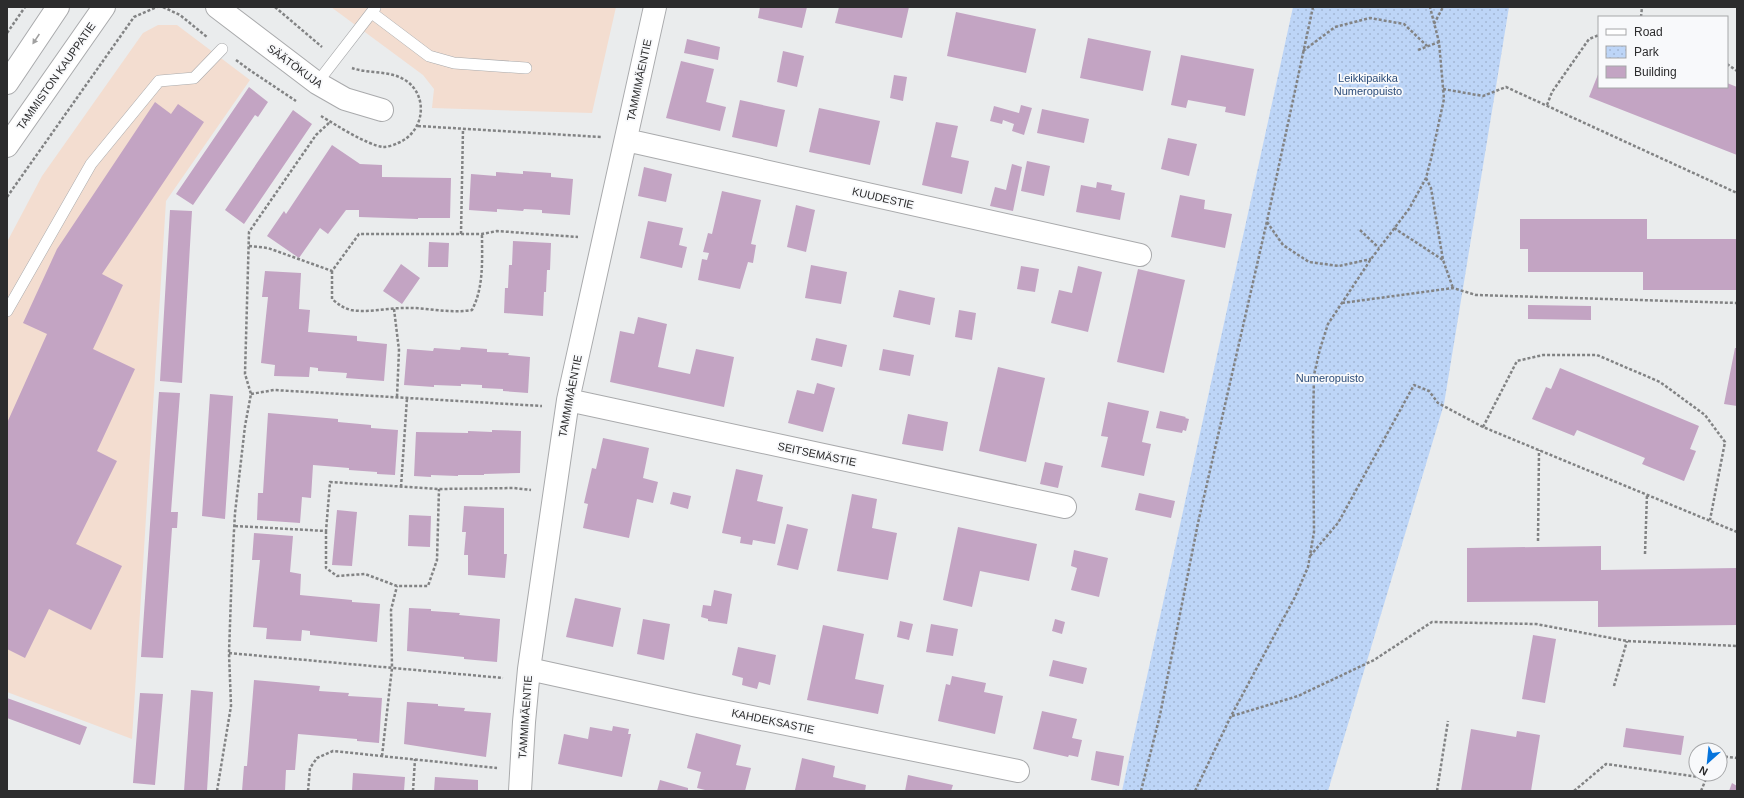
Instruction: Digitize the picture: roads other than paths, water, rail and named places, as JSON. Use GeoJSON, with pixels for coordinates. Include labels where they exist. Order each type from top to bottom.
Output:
{"type":"FeatureCollection","features":[{"type":"Feature","properties":{"kind":"street"},"geometry":{"type":"LineString","coordinates":[[7,83],[58,7]]}},
{"type":"Feature","properties":{"kind":"street","name":"TAMMISTON KAUPPATIE"},"geometry":{"type":"LineString","coordinates":[[7,146],[104,7]]}},
{"type":"Feature","properties":{"kind":"street","name":"SÄÄTÖKUJA"},"geometry":{"type":"LineString","coordinates":[[217,7],[317,83],[345,98],[382,110]]}},
{"type":"Feature","properties":{"kind":"street","name":"TAMMIMÄENTIE"},"geometry":{"type":"LineString","coordinates":[[521,781],[528,675],[567,404],[654,7]]}},
{"type":"Feature","properties":{"kind":"street","name":"KUUDESTIE"},"geometry":{"type":"LineString","coordinates":[[626,140],[1140,255]]}},
{"type":"Feature","properties":{"kind":"street","name":"SEITSEMÄSTIE"},"geometry":{"type":"LineString","coordinates":[[567,404],[1065,507]]}},
{"type":"Feature","properties":{"kind":"street","name":"KAHDEKSASTIE"},"geometry":{"type":"LineString","coordinates":[[528,675],[693,705],[1018,771]]}},
{"type":"Feature","properties":{"kind":"lane"},"geometry":{"type":"LineString","coordinates":[[317,83],[374,10],[429,56],[454,63],[526,68]]}},
{"type":"Feature","properties":{"kind":"lane"},"geometry":{"type":"LineString","coordinates":[[7,311],[91,164],[159,81],[194,78],[222,49]]}},
{"type":"Feature","properties":{"kind":"park label","name":"Leikkipaikka Numeropuisto"},"geometry":{"type":"Point","coordinates":[1368,84]}},
{"type":"Feature","properties":{"kind":"park label","name":"Numeropuisto"},"geometry":{"type":"Point","coordinates":[1330,378]}}]}
